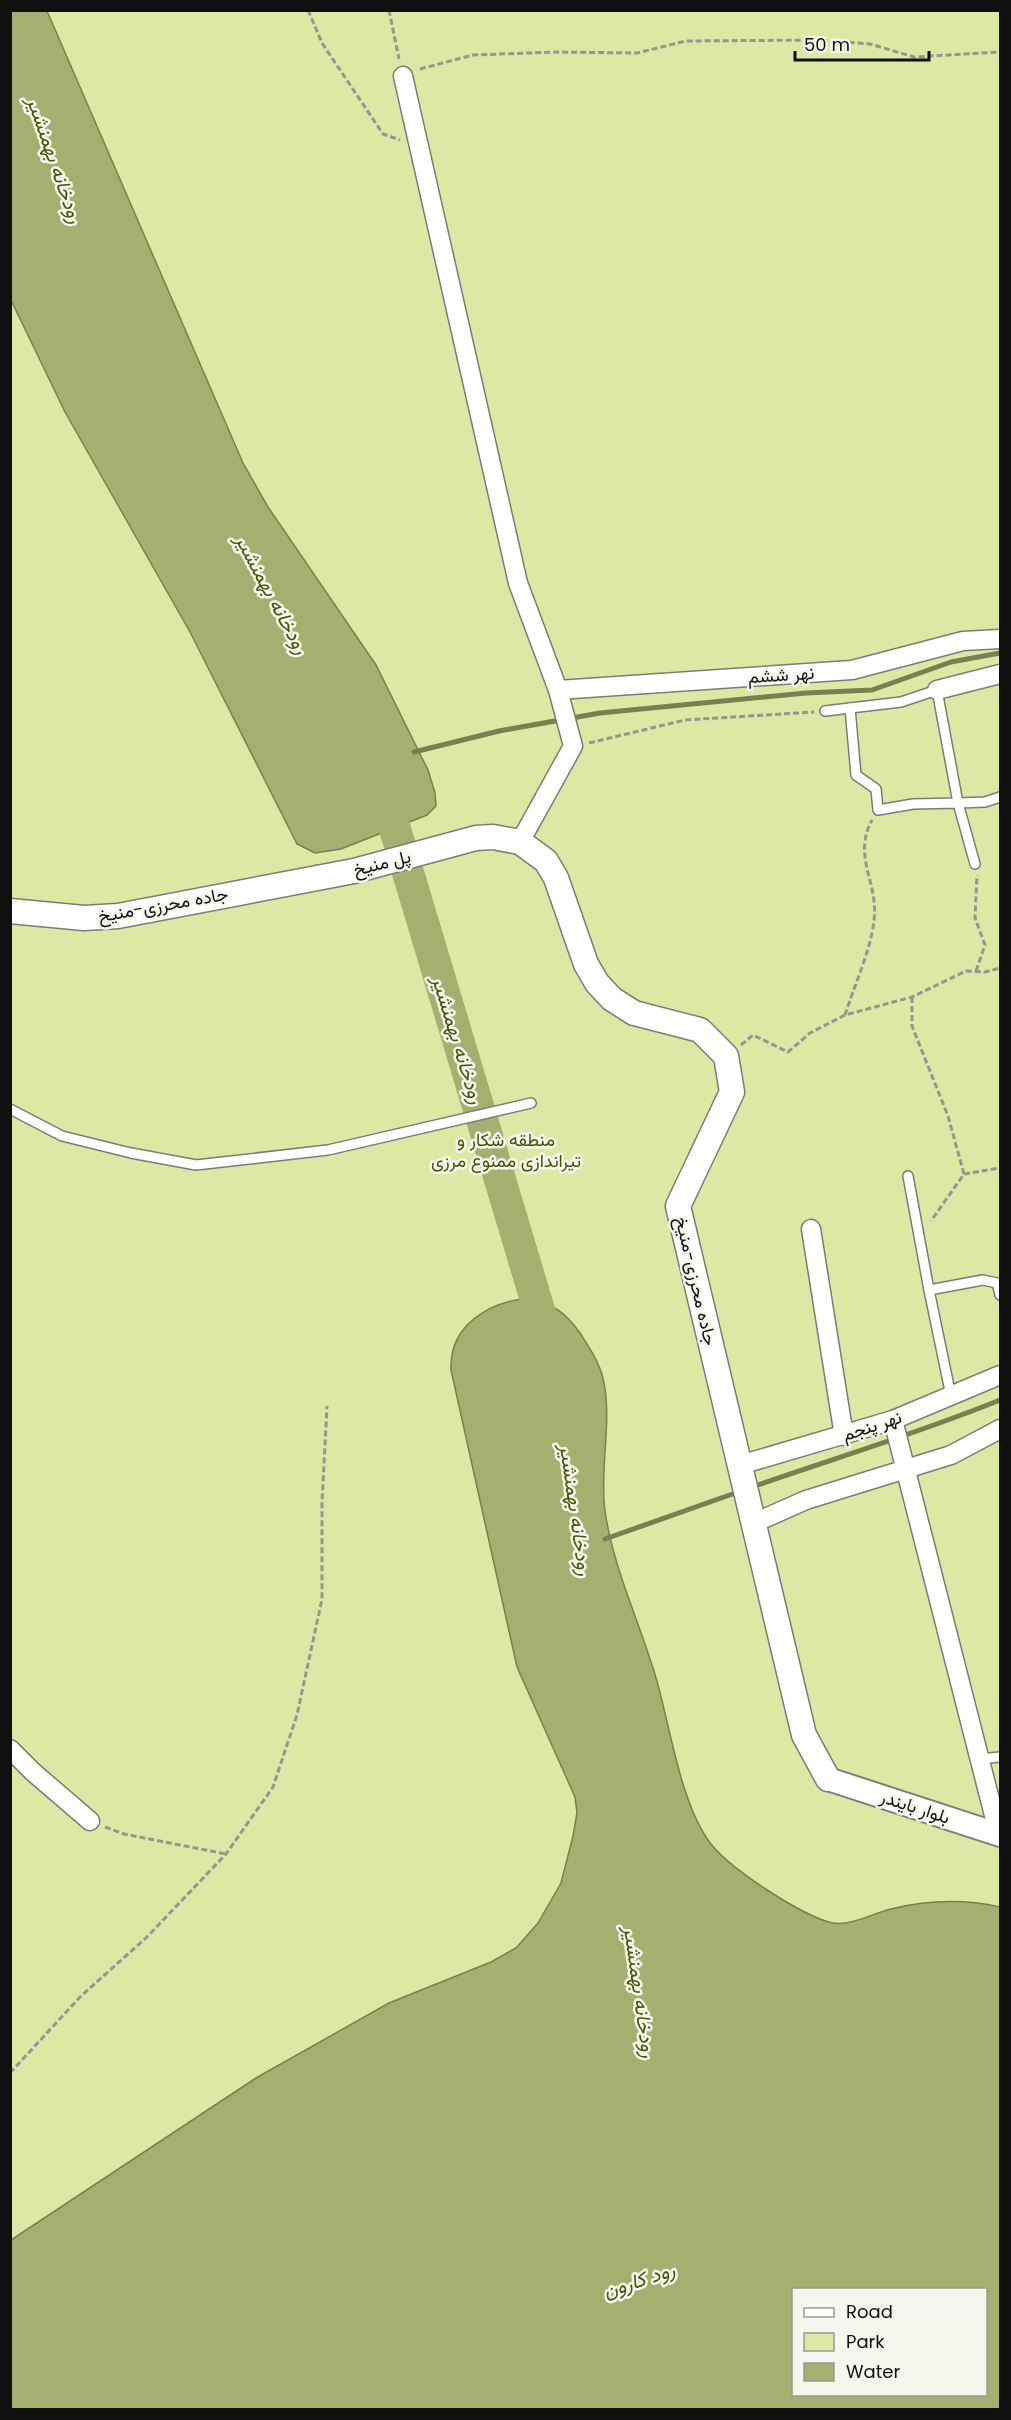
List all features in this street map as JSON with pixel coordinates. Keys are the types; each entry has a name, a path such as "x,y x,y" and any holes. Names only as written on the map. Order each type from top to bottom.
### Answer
{"main road":[{"name":"پل منیخ","path":"243,891 354,871 476,838 494,837 520,842"},
{"path":"520,842 546,861 556,878 586,964 597,983 612,999 634,1013 700,1030 726,1056"},
{"name":"جاده محرزی-منیخ","path":"10,911 101,918 243,891"},
{"name":"جاده محرزی-منیخ","path":"726,1056 732,1092 678,1206 751,1513"},
{"path":"751,1513 804,1735 828,1779"}],"street":[{"path":"403,76 518,583 560,698 571,741 520,842"},
{"name":"نهر ششم","path":"560,698 852,670 963,641 1000,639"},
{"path":"937,690 1000,674"},
{"path":"811,1229 844,1436"},
{"name":"نهر پنجم","path":"741,1470 844,1436 894,1424 1000,1375"},
{"path":"894,1424 1000,1835"},
{"path":"751,1513 806,1500 951,1455 1000,1429"},
{"path":"10,1749 90,1821"},
{"name":"بلوار بایندر","path":"828,1779 1000,1835"}],"lane":[{"path":"825,711 901,702 937,690 958,803 975,864"},
{"path":"850,708 856,775 876,789 878,810 913,804 985,802 1000,797"},
{"path":"10,1109 62,1136 131,1153 196,1165 328,1150 531,1103"},
{"path":"908,1176 951,1396"},
{"path":"929,1290 983,1280 997,1283 1000,1295"},
{"path":"979,1759 1000,1757"}],"path":[{"path":"308,10 322,43 383,134 419,146"},
{"path":"388,10 403,76 473,55 557,52 637,53 686,41 818,40 870,44 914,57 1000,52"},
{"path":"571,741 685,720 825,711"},
{"path":"845,1015 875,920 873,892 863,857 866,831 878,810"},
{"path":"975,864 979,882 975,918 985,945 976,971"},
{"path":"726,1056 753,1035 788,1052 810,1033 845,1015 912,997 966,971 1000,968"},
{"path":"912,997 912,1026 948,1116 964,1174"},
{"path":"920,1237 964,1174 1000,1168"},
{"path":"10,2073 81,1996 147,1937 226,1854 273,1787 297,1716 322,1599 322,1503 327,1406"},
{"path":"90,1821 124,1834 226,1854"}],"green space":[{"name":"منطقه شکار و تیراندازی ممنوع مرزی","path":"11,11 1000,11 1000,2409 11,2410"}],"water":[{"path":"10,11 47,11 243,463 268,507 376,665 428,770 435,793 436,806 427,815 341,849 315,853 297,844 190,632 65,412 11,300"},
{"name":"رود کارون","path":"529,1298 552,1306 564,1314 580,1333 601,1372 607,1411 605,1511 614,1553 650,1657 690,1805 698,1824 717,1851 747,1876 785,1901 833,1923 847,1923 891,1909 932,1902 973,1903 1000,1907 1000,2409 11,2409 11,2240 256,2078 389,2003 491,1962 516,1948 538,1923 561,1883 577,1813 575,1797 517,1667 451,1370 452,1354 464,1328 486,1311"}],"waterway":[{"path":"414,752 499,731 600,713 806,693 872,690 951,662 1000,653"},
{"name":"رودخانه بهمنشیر","path":"376,790 392,819 548,1340"},
{"path":"752,1487 1000,1400"},
{"path":"605,1539 741,1491"}]}
